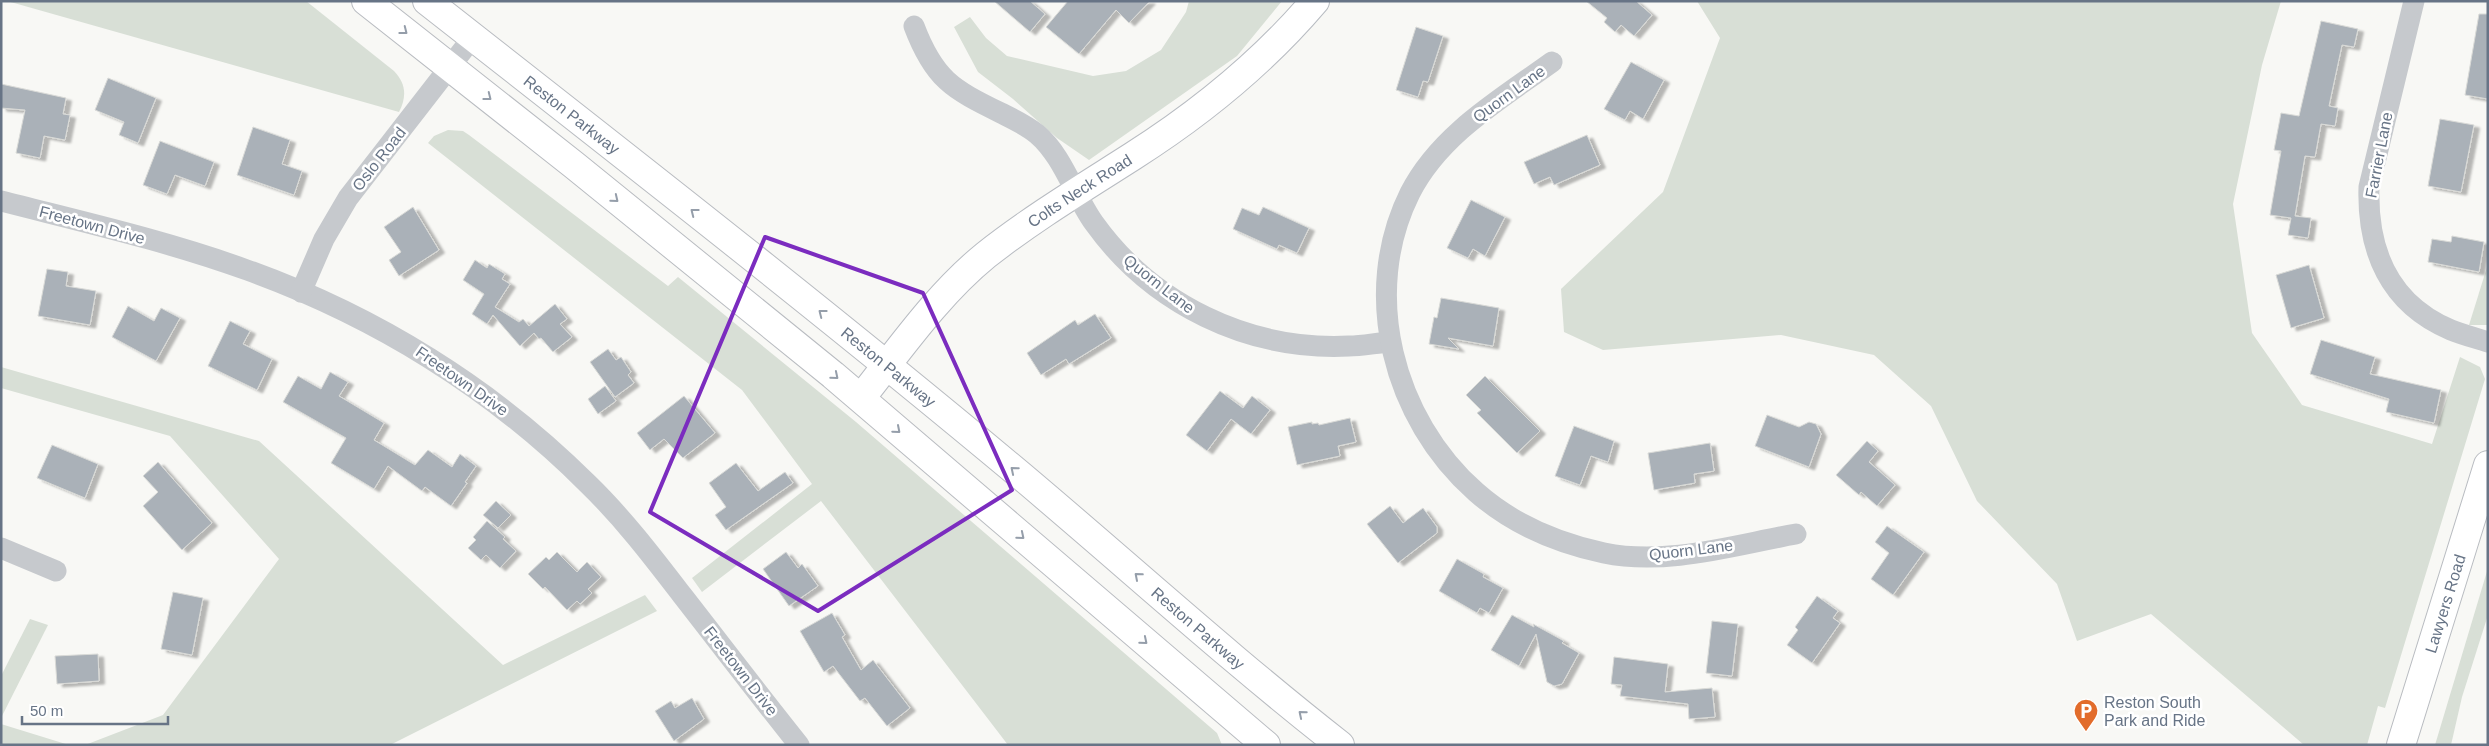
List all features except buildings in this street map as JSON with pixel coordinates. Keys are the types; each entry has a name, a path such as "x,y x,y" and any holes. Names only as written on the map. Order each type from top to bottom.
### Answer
{"main road":[{"path":"366,1 861,398 1266,745"},
{"name":"Reston Parkway","path":"427,1 887,365 1340,745"},
{"name":"Colts Neck Road","path":"861,398 925,318 983,257 1027,223 1134,155 1187,118 1268,50 1315,1"},
{"name":"Lawyers Road","path":"2402,745 2488,465"}],"street":[{"name":"Farrier Lane","path":"2414,1 2369,187 2368,213 2372,240 2382,266 2399,292 2426,316 2450,330 2488,342"},
{"name":"Quorn Lane","path":"914,26 929,61 942,78 959,92 1036,133 1052,148 1074,192 1094,223 1120,254 1140,273 1183,306 1206,319 1236,330 1278,341 1320,346 1349,346 1390,342"},
{"name":"Oslo Road","path":"301,292 324,239 348,198 473,37"},
{"name":"Quorn Lane","path":"1552,62 1473,119 1447,144 1424,171 1411,192 1398,223 1389,256 1386,290 1390,342 1399,375 1415,413 1431,442 1452,468 1483,498 1505,514 1537,531 1569,544 1606,553 1641,557 1678,555 1796,534"},
{"name":"Freetown Drive","path":"1,201 165,244 247,270 354,315 414,348 492,400 546,444 589,484 633,532 789,741"},
{"path":"1,548 56,571"}],"highlighted area":[{"path":"765,237 923,293 1012,490 818,611 650,512"}],"shaded area":[{"path":"7,1 306,1 394,71 403,85 403,101 399,112"},
{"path":"1189,1 1282,1 1237,56 1089,160 1057,138 1013,99 978,72 954,27 970,17 986,38 1007,56 1093,76 1126,71 1161,50 1186,12"},
{"path":"1697,1 2281,1 2262,65 2233,204 2252,333 2302,405 2432,444 2460,357 2480,367 2485,379 2385,708 2378,706 2367,745 2304,745 2151,614 2077,641 2057,584 1977,501 1931,406 1874,355 1781,335 1603,350 1564,332 1561,289 1663,192 1720,38"},
{"path":"448,130 463,131 469,135 668,286 678,277 856,422 1217,733 1222,745 1008,745 821,501 702,592 692,578 812,484 742,390 428,143 434,136"},
{"path":"2488,264 2488,325 2469,325"},
{"path":"1,367 259,441 503,665 645,595 657,611 390,745 85,745 163,715 279,559 170,436 1,388"},
{"path":"2488,568 2488,615 2462,697 2451,745 2435,745"},
{"path":"30,619 48,625 1,718 1,676"},
{"path":"1,724 69,745 1,745"}],"place":[{"name":"Reston South Park and Ride","path":"2086,732"}]}
